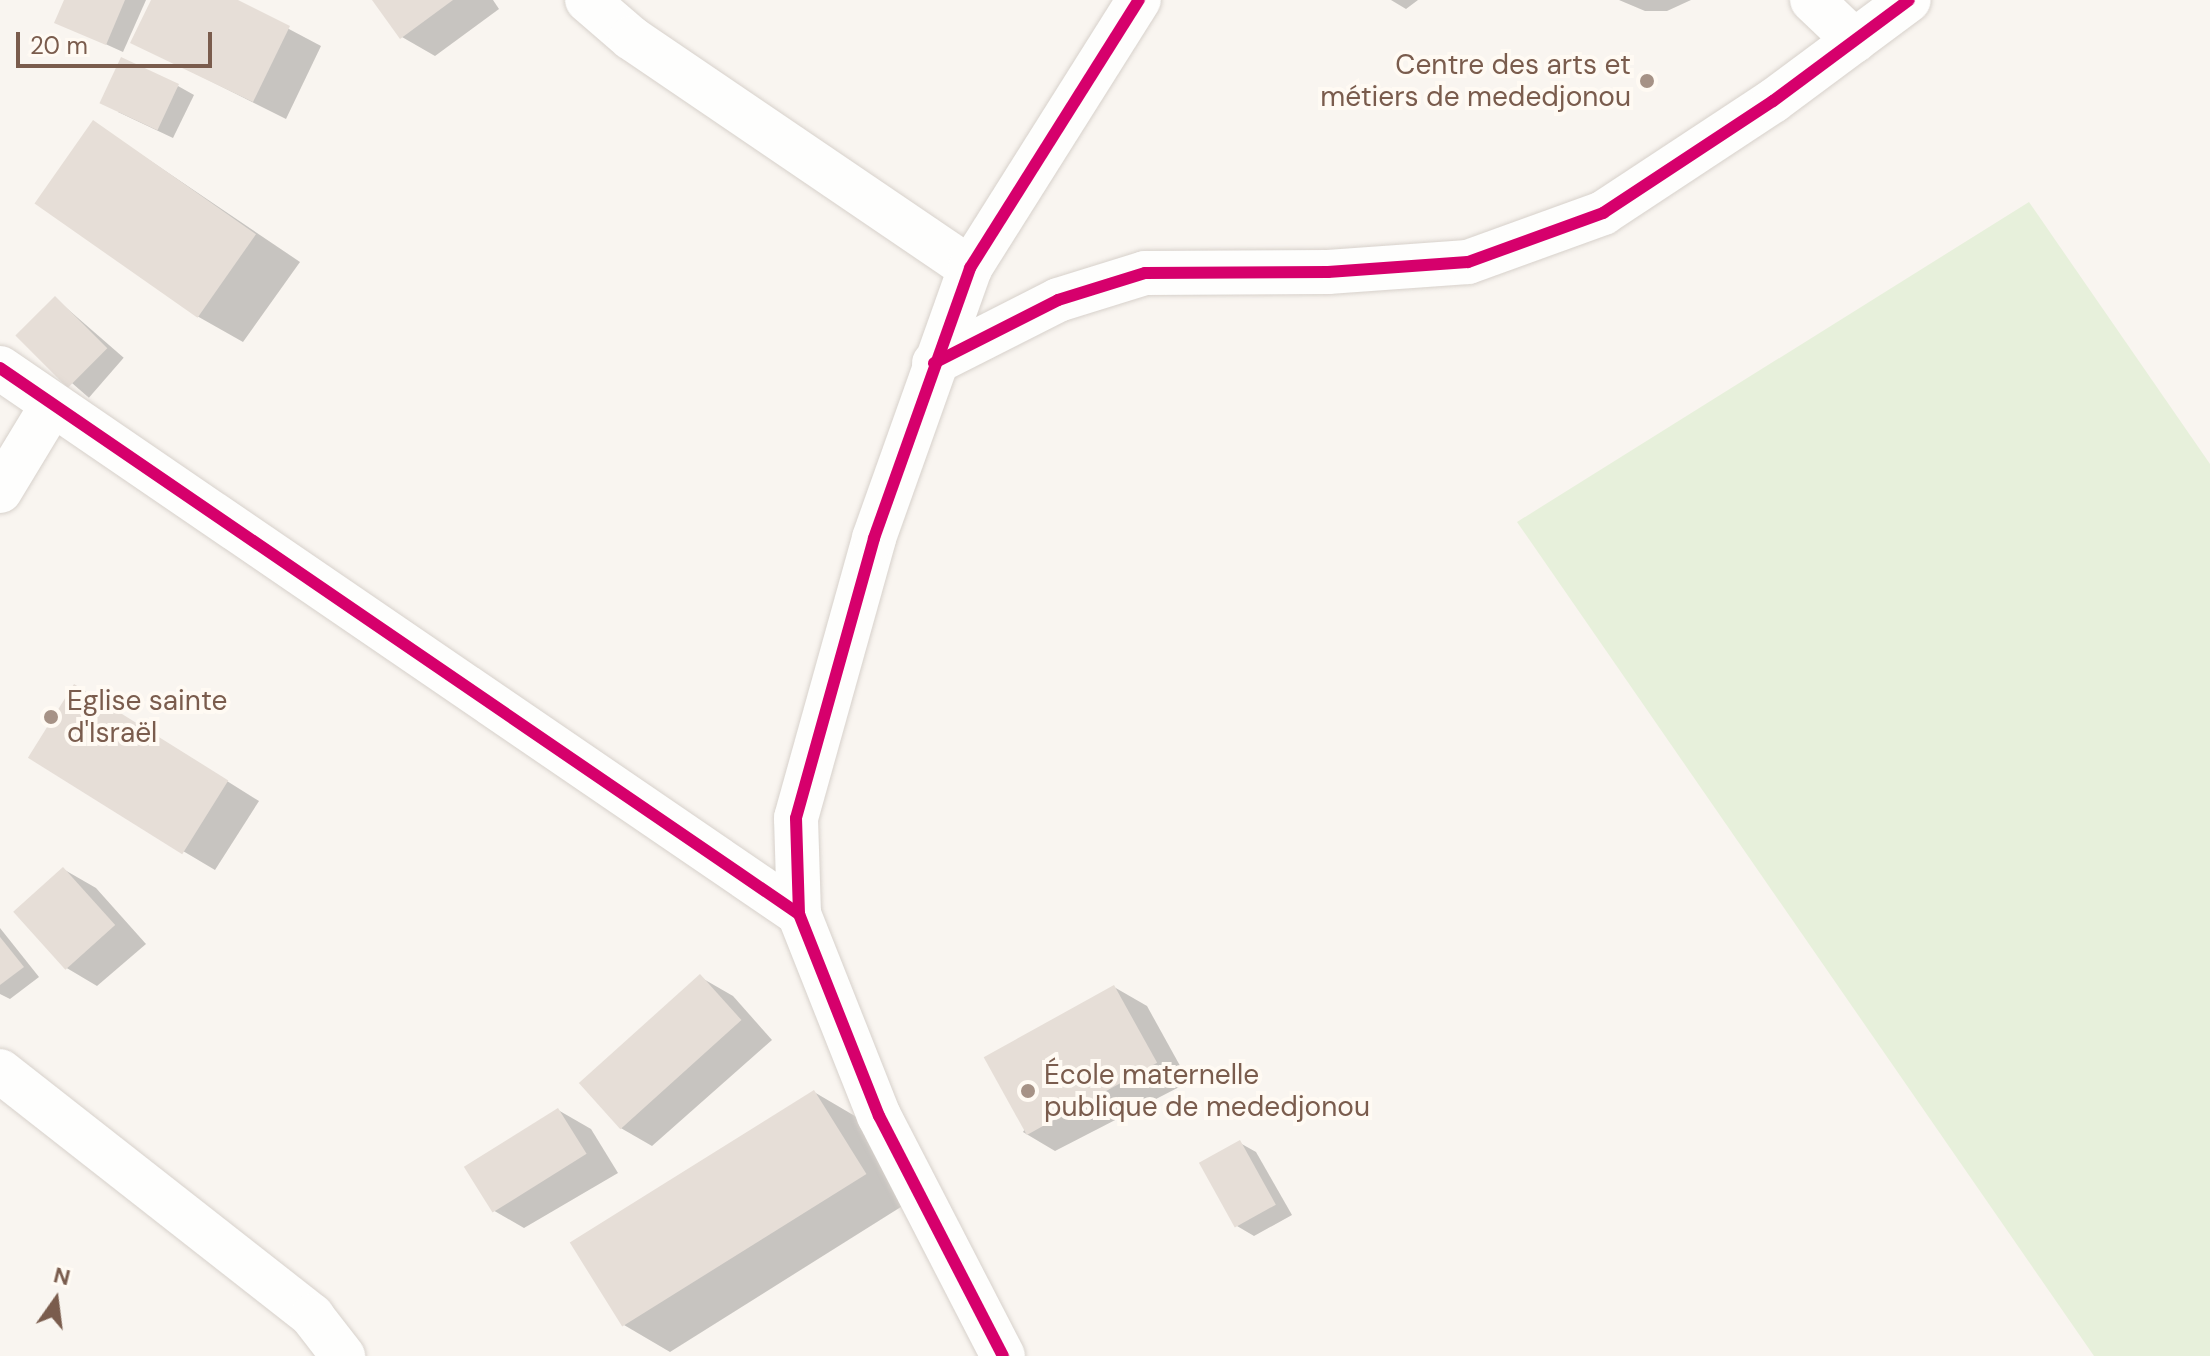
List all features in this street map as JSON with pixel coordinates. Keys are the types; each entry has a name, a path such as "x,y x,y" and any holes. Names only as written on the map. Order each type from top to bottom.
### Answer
{"street":[{"path":"587,0 631,38 970,268"},
{"path":"1003,1356 879,1116 799,914 796,818 874,538 970,268 1139,0"},
{"path":"1812,0 1855,41"},
{"path":"934,363 1058,300 1145,273 1328,272 1468,262 1603,213 1855,41 1909,0"},
{"path":"0,368 799,914"},
{"path":"0,491 52,405"},
{"path":"0,1071 312,1316 343,1356"}],"green space":[{"path":"2029,202 2210,464 2210,1356 2094,1356 1517,522"}],"building":[{"path":"64,0 125,0 106,45 54,23"},
{"path":"151,0 238,0 290,26 253,102 130,43"},
{"path":"372,0 453,0 400,39"},
{"path":"121,57 179,84 157,130 99,103"},
{"path":"93,120 256,234 198,318 34,204"},
{"path":"55,296 107,348 68,388 15,336"},
{"path":"74,684 228,780 182,854 28,758"},
{"path":"63,867 115,925 65,970 13,912"},
{"path":"0,937 24,967 0,985"},
{"path":"700,974 741,1020 620,1129 579,1083"},
{"path":"1114,985 1157,1063 1027,1135 984,1057"},
{"path":"814,1090 866,1174 622,1327 570,1243"},
{"path":"558,1108 587,1154 492,1213 464,1167"},
{"path":"1240,1140 1276,1205 1235,1228 1199,1163"}],"cycle path":[{"path":"1003,1356 879,1116 799,914 796,818 874,538 970,268 1139,0"},
{"path":"934,363 1058,300 1145,273 1328,272 1468,262 1603,213 1773,101 1909,0"},
{"path":"0,368 799,914"}],"place":[{"name":"Centre des arts et métiers de mededjonou","path":"1647,81"},
{"name":"Eglise sainte d'Israël","path":"51,717"},
{"name":"École maternelle publique de mededjonou","path":"1028,1091"}]}
